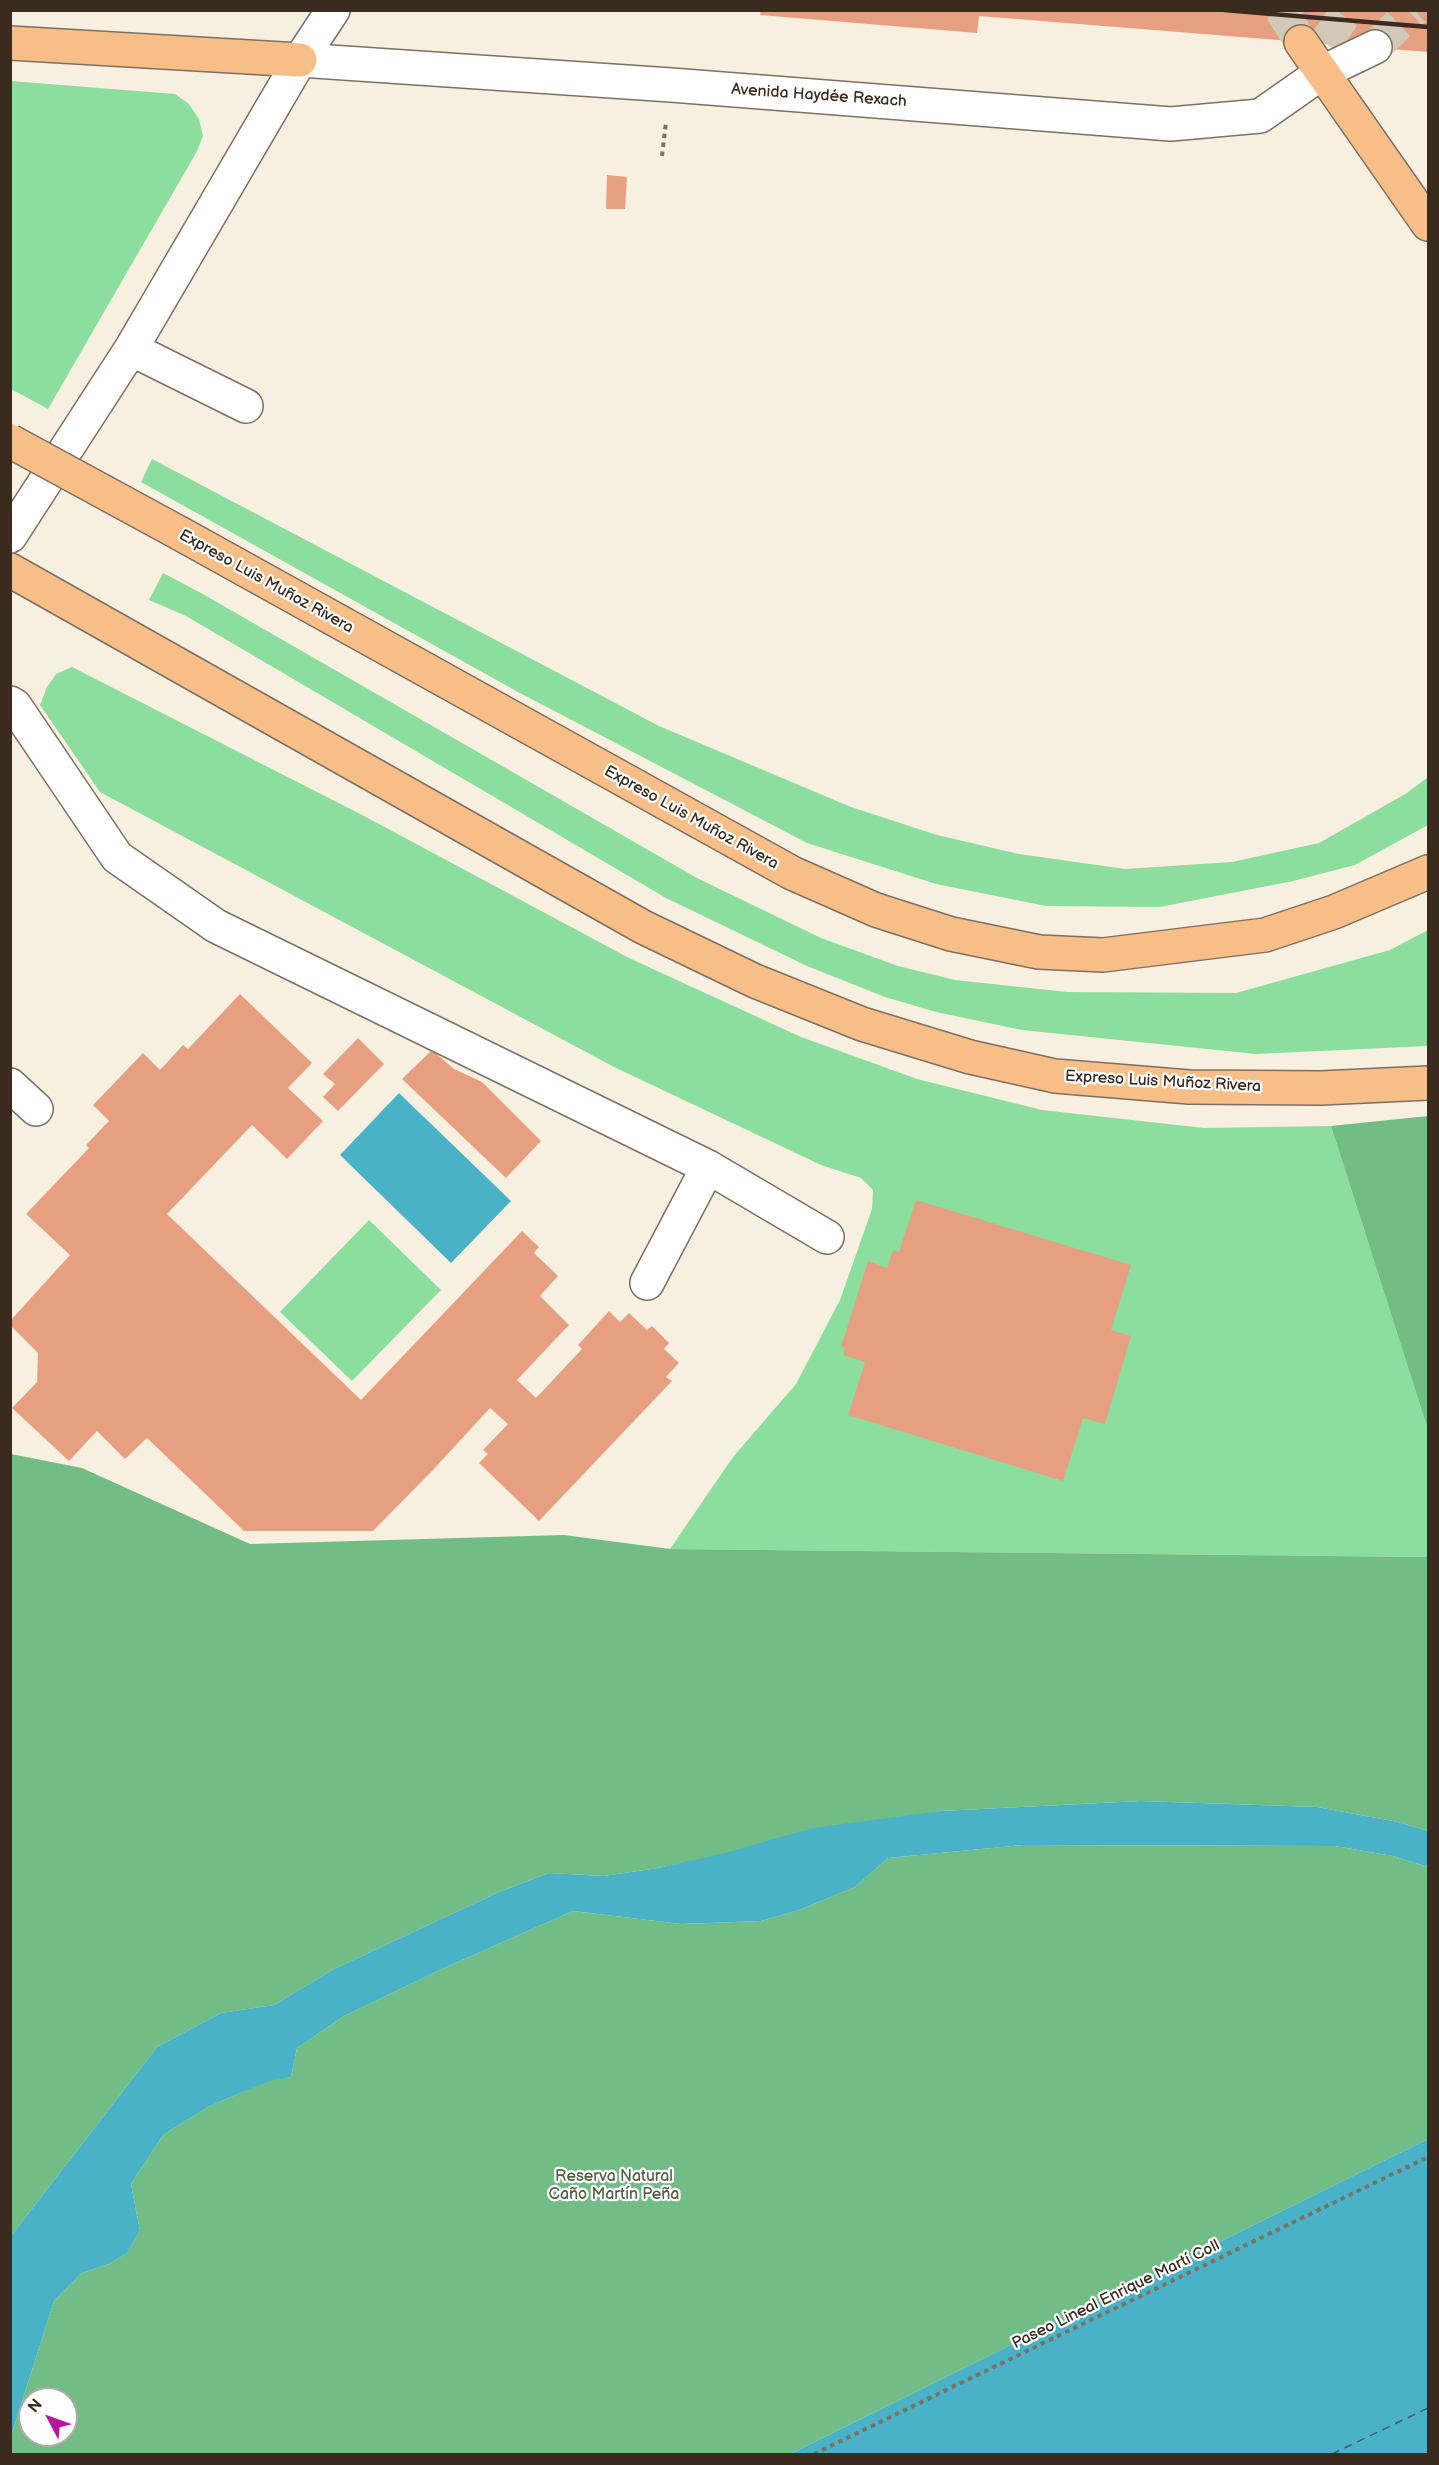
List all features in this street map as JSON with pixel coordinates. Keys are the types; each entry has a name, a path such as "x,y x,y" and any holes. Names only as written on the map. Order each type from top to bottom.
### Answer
{"main road":[{"path":"10,43 300,60"},
{"path":"1317,52 1428,224"},
{"name":"Expreso Luis Muñoz Rivera","path":"10,441 792,873 876,910 951,934 1039,952 1102,955 1241,938 1264,935 1334,912 1428,872"},
{"name":"Expreso Luis Muñoz Rivera","path":"10,570 643,927 755,981 862,1024 970,1057 1055,1076 1189,1087 1321,1088 1428,1083"}],"street":[{"path":"10,536 131,349 300,60 333,10"},
{"name":"Avenida Haydée Rexach","path":"300,60 659,84 1171,124 1260,116 1317,52 1376,47"},
{"path":"131,349 246,406"},
{"path":"10,703 15,706 117,857 216,926 708,1167 827,1238"},
{"path":"10,1085 36,1109"},
{"path":"647,1283 708,1167"}],"path":[{"name":"Paseo Lineal Enrique Martí Coll","path":"814,2454 1428,2157"}],"green space":[{"path":"11,81 175,94 189,104 199,119 203,136 196,153 48,409 11,389"},
{"path":"152,459 659,726 851,807 937,835 1019,854 1125,869 1232,862 1319,843 1407,793 1428,777 1428,825 1355,865 1293,881 1160,907 1046,906 936,884 807,843 518,692 141,482"},
{"path":"163,573 697,878 821,938 898,966 955,980 1067,992 1236,993 1390,950 1428,930 1428,1046 1256,1054 1022,1030 936,1012 885,997 807,966 666,898 186,616 149,600"},
{"path":"72,667 366,817 629,958 801,1037 917,1079 1042,1110 1204,1128 1331,1126 1428,1430 1428,1557 670,1549 733,1457 796,1384 840,1300 872,1209 873,1190 861,1178 821,1165 614,1067 100,792 40,705 47,687 56,674"},
{"path":"1428,1116 1428,1430 1331,1126"},
{"path":"369,1220 441,1290 352,1381 280,1312"},
{"path":"11,1454 82,1468 250,1544 564,1535 670,1549 1428,1557 1428,1831 1398,1822 1317,1807 1141,1801 941,1811 658,1868 604,1876 549,1873 499,1892 334,1969 274,2005 221,2013 157,2047 11,2236"},
{"name":"Reserva Natural Caño Martín Peña","path":"1023,1845 1335,1846 1393,1856 1428,1867 1428,2139 790,2454 11,2454 12,2433 18,2414 18,2447 78,2447 78,2387 27,2387 54,2301 82,2273 109,2264 127,2253 140,2231 131,2184 163,2135 208,2107 269,2080 291,2077 297,2048 344,2016 442,1969 573,1911 681,1924 761,1921 799,1910 855,1887 888,1858"}],"water":[{"path":"399,1093 511,1201 451,1263 340,1155"},
{"path":"1141,1801 1317,1807 1398,1822 1428,1831 1428,1867 1393,1856 1335,1846 1023,1845 888,1858 855,1887 799,1910 761,1921 681,1924 573,1911 442,1969 344,2016 297,2048 291,2077 269,2081 208,2107 163,2135 131,2184 140,2231 127,2253 109,2264 82,2273 54,2301 27,2387 18,2387 18,2414 12,2433 11,2453 11,2236 157,2047 221,2013 274,2005 334,1969 499,1892 549,1873 604,1876 658,1868 725,1853 813,1828 941,1811"},
{"path":"1428,2139 1428,2454 790,2454"}],"building":[{"path":"761,10 1428,10 1428,52 979,16 977,33 760,15"},
{"path":"607,175 627,177 625,209 606,209"},
{"path":"240,994 312,1063 288,1088 323,1121 287,1159 252,1125 167,1214 361,1400 522,1231 539,1247 534,1253 558,1276 540,1296 569,1325 517,1380 536,1398 582,1349 578,1345 609,1311 620,1322 629,1313 647,1330 652,1326 669,1343 664,1349 679,1363 666,1377 672,1381 539,1521 479,1463 488,1454 483,1450 508,1424 490,1408 373,1531 244,1531 147,1438 125,1459 97,1431 69,1461 12,1408 37,1382 38,1353 10,1325 10,1321 70,1255 26,1214 89,1148 86,1145 109,1121 93,1105 143,1053 160,1070 183,1045 188,1049"},
{"path":"358,1038 384,1064 338,1111 323,1097 335,1084 323,1074"},
{"path":"432,1050 454,1069 482,1082 541,1141 506,1178 402,1079"},
{"path":"916,1200 1131,1265 1111,1330 1131,1336 1105,1424 1083,1418 1063,1481 848,1415 865,1362 843,1355 845,1348 841,1347 868,1261 887,1268 893,1250 899,1252"}],"ferry route":[{"path":"1332,2454 1428,2408"}],"tunnel":[{"path":"1281,10 1301,42"},
{"path":"1325,43 1348,10"},
{"path":"1375,47 1414,10"}],"railway":[{"path":"1224,10 1428,27"}]}
